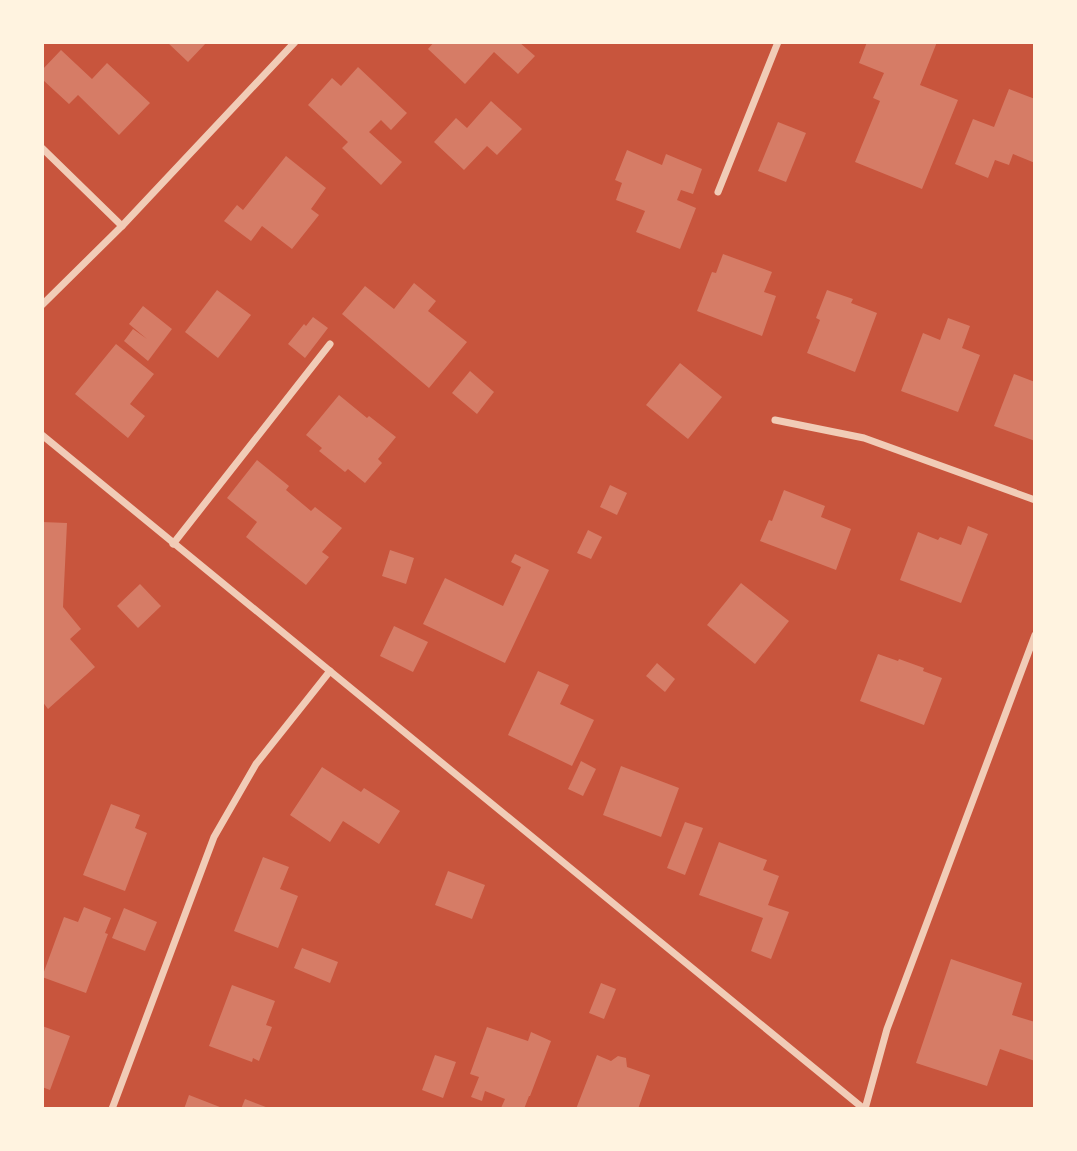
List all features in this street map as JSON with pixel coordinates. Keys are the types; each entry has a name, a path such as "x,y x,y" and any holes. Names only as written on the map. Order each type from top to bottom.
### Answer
{"street":[{"path":"42,305 122,226 295,42"},
{"path":"718,192 778,42"},
{"path":"42,148 122,226"},
{"path":"173,544 330,344"},
{"path":"775,420 864,438 1035,500"},
{"path":"42,435 864,1109 887,1029 1035,635"},
{"path":"112,1109 215,837 256,764 330,671"}],"building":[{"path":"167,42 207,42 188,62"},
{"path":"434,42 519,42 535,56 518,74 494,52 465,84 428,49"},
{"path":"867,42 937,42 920,85 958,100 922,189 855,162 880,101 873,98 884,73 859,63"},
{"path":"61,50 92,79 107,63 150,103 119,135 78,95 69,104 42,81 42,70"},
{"path":"358,67 407,113 391,130 381,120 369,132 402,162 381,185 342,148 348,142 308,105 332,78 341,86"},
{"path":"1009,89 1035,99 1035,163 1013,154 1009,165 995,160 988,178 955,164 973,119 994,127"},
{"path":"491,101 522,129 497,155 487,146 464,170 434,142 456,118 467,128"},
{"path":"778,122 806,133 786,182 758,171"},
{"path":"627,150 662,165 666,154 702,169 693,194 681,190 677,200 696,208 680,249 636,232 645,211 616,200 622,183 615,180"},
{"path":"286,156 326,188 311,209 319,215 292,249 262,226 251,241 224,221 237,205 243,210"},
{"path":"723,254 772,272 764,292 776,296 762,336 697,311 712,272 716,273"},
{"path":"414,283 436,301 428,311 467,342 429,388 342,314 365,286 394,309"},
{"path":"217,290 251,315 218,358 185,332"},
{"path":"827,290 853,299 851,303 877,313 855,372 807,353 820,320 816,318"},
{"path":"143,306 172,329 148,361 124,341 133,329 147,339 129,324"},
{"path":"313,317 328,328 305,358 288,344"},
{"path":"948,318 970,326 962,348 980,355 958,412 901,391 923,333 940,340"},
{"path":"116,344 154,374 130,404 145,416 128,438 75,394"},
{"path":"680,363 722,397 688,439 646,405"},
{"path":"470,371 494,392 477,414 452,393"},
{"path":"1014,374 1035,382 1035,441 994,426"},
{"path":"339,395 396,437 378,459 382,463 365,483 348,469 345,472 319,451 322,448 306,435"},
{"path":"257,460 289,486 286,490 311,511 315,507 342,528 322,552 329,557 306,585 246,537 257,522 227,498"},
{"path":"610,485 627,493 617,515 600,507"},
{"path":"784,490 825,506 821,517 851,529 836,570 760,541 769,520 772,521"},
{"path":"42,522 67,523 63,607 81,629 70,639 95,667 48,709 42,701"},
{"path":"968,526 988,534 961,603 900,580 918,532 961,545"},
{"path":"588,530 602,537 591,559 577,553"},
{"path":"390,550 414,558 406,584 382,576"},
{"path":"515,554 549,570 505,663 423,624 445,578 503,606 521,567 511,562"},
{"path":"741,583 789,621 755,664 707,625"},
{"path":"140,584 161,606 138,628 117,606"},
{"path":"394,626 428,642 413,672 380,656"},
{"path":"878,654 924,668 923,671 942,678 924,725 860,701"},
{"path":"657,663 675,679 665,692 646,676"},
{"path":"538,671 569,685 560,704 594,720 572,766 508,735"},
{"path":"581,761 596,769 583,796 568,789"},
{"path":"621,766 679,788 661,837 603,815"},
{"path":"322,767 361,792 364,788 400,811 379,844 343,821 330,842 290,815"},
{"path":"111,804 140,815 135,828 147,833 125,891 83,875"},
{"path":"685,822 703,828 685,875 667,868"},
{"path":"719,842 767,860 763,870 779,876 768,905 789,912 771,959 751,951 763,918 699,895"},
{"path":"263,857 289,867 280,889 298,896 278,948 234,931"},
{"path":"448,871 485,885 472,919 435,905"},
{"path":"84,907 111,918 105,933 108,934 86,993 42,977 64,917 78,922"},
{"path":"124,908 157,922 145,951 112,938"},
{"path":"302,948 338,962 330,983 294,968"},
{"path":"951,959 1022,983 1012,1015 1035,1022 1035,1061 1000,1049 987,1086 916,1063"},
{"path":"601,983 616,989 604,1019 589,1013"},
{"path":"232,985 275,1001 266,1025 272,1027 259,1061 253,1058 252,1062 209,1046"},
{"path":"42,1026 70,1036 50,1090 42,1087"},
{"path":"487,1027 528,1041 531,1032 551,1041 524,1109 501,1108 505,1099 485,1091 482,1101 471,1097 479,1077 470,1074"},
{"path":"435,1055 456,1062 443,1098 422,1090"},
{"path":"597,1055 611,1061 618,1056 626,1058 627,1067 650,1075 638,1109 576,1109"},
{"path":"189,1095 225,1109 184,1109"},
{"path":"245,1099 271,1109 241,1109"}]}
